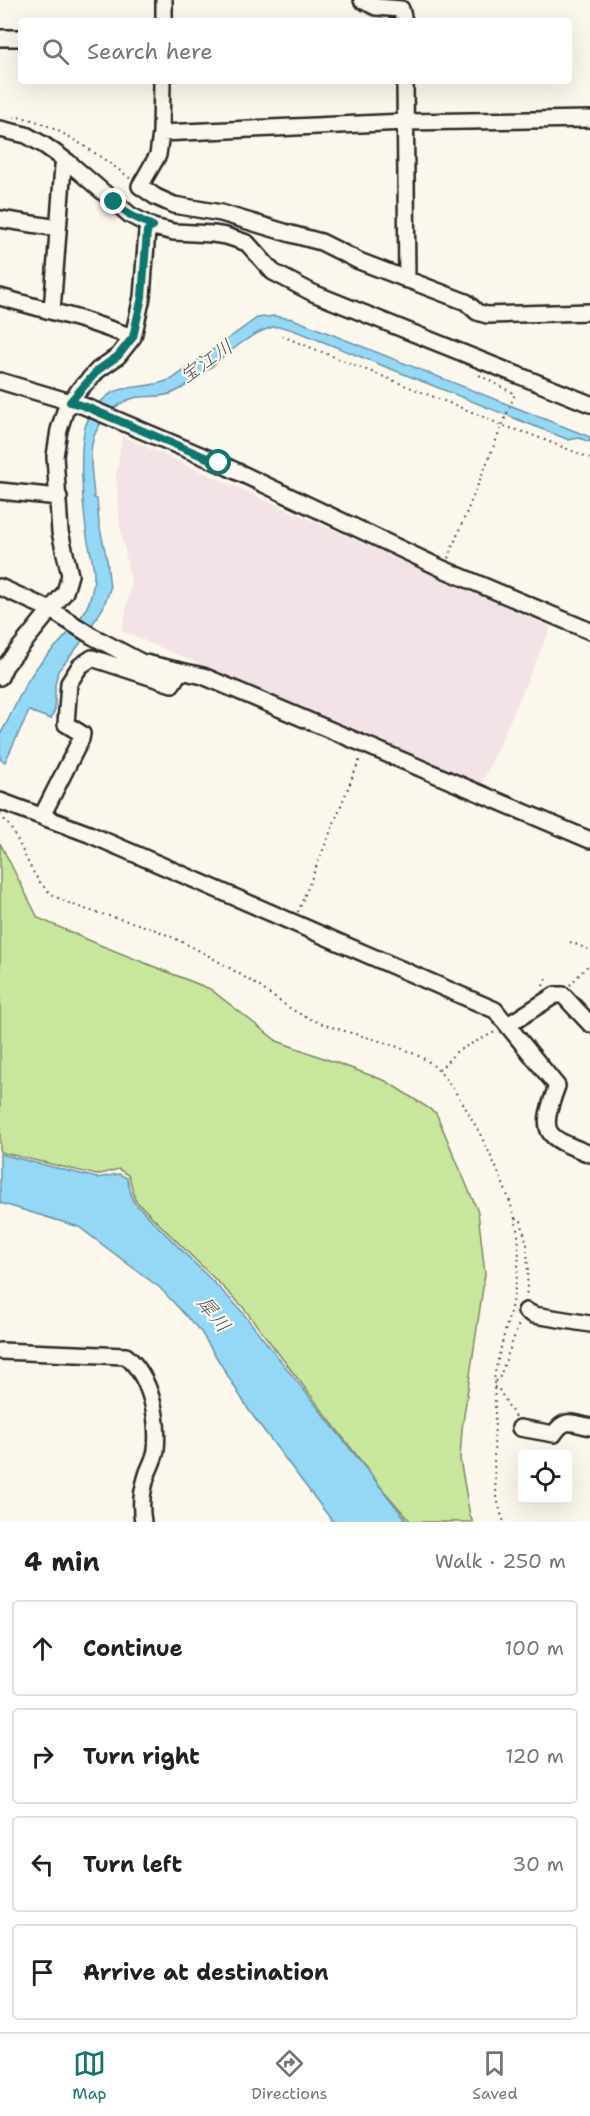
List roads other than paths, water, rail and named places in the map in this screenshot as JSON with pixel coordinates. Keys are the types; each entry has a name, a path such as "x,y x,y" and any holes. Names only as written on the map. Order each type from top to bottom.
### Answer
{"street":[{"path":"164,0 164,18"},
{"path":"362,0 376,7 401,9 403,18"},
{"path":"0,38 18,38"},
{"path":"162,84 162,133 158,155 140,186 156,197 174,205 221,213 321,242 359,261 466,302 477,312 487,315 590,312"},
{"path":"405,84 407,280"},
{"path":"162,133 405,122 590,119"},
{"path":"3,123 68,162 130,215 153,226 174,232 226,236 247,243 273,272 313,293 590,404"},
{"path":"52,311 63,166 68,162"},
{"path":"0,219 57,228"},
{"path":"0,677 5,666 55,612 65,592 70,575 60,532 55,456 59,430 65,411 77,404 98,370 118,356 133,337 142,297 147,231 153,226"},
{"path":"0,297 133,337"},
{"path":"0,381 77,404 219,463 443,569 590,631"},
{"path":"0,491 59,497"},
{"path":"0,587 55,612 92,636 141,662 203,676 589,838"},
{"path":"42,816 81,739 82,734 66,724 65,718 69,705 69,683 80,666 92,658 172,684 180,671"},
{"path":"0,801 89,834 495,1010 557,1086 546,1116 550,1133 560,1142 590,1154"},
{"path":"508,1024 555,995 563,995 590,1024"},
{"path":"526,1307 534,1315 590,1324"},
{"path":"0,1351 126,1356 138,1366 149,1392 155,1421 156,1452 142,1492 143,1522"},
{"path":"0,1358 27,1357 43,1352"},
{"path":"520,1428 554,1434 565,1422 590,1427"}],"water":[{"name":"宝江川","path":"274,316 293,319 590,437 590,442 579,438 569,440 301,333 278,327 257,333 245,340 199,377 175,392 134,398 124,402 102,421 95,434 91,452 94,498 97,499 110,589 103,608 79,645 58,671 55,685 55,709 51,719 29,711 5,762 0,759 0,736 27,682 42,661 77,623 91,596 94,569 86,529 82,473 83,442 88,420 106,396 126,388 147,386 172,379 257,318"},
{"name":"犀川","path":"0,1154 97,1178 119,1174 127,1178 133,1201 239,1308 408,1522 333,1522 250,1412 201,1332 160,1288 79,1227 0,1203"}]}
